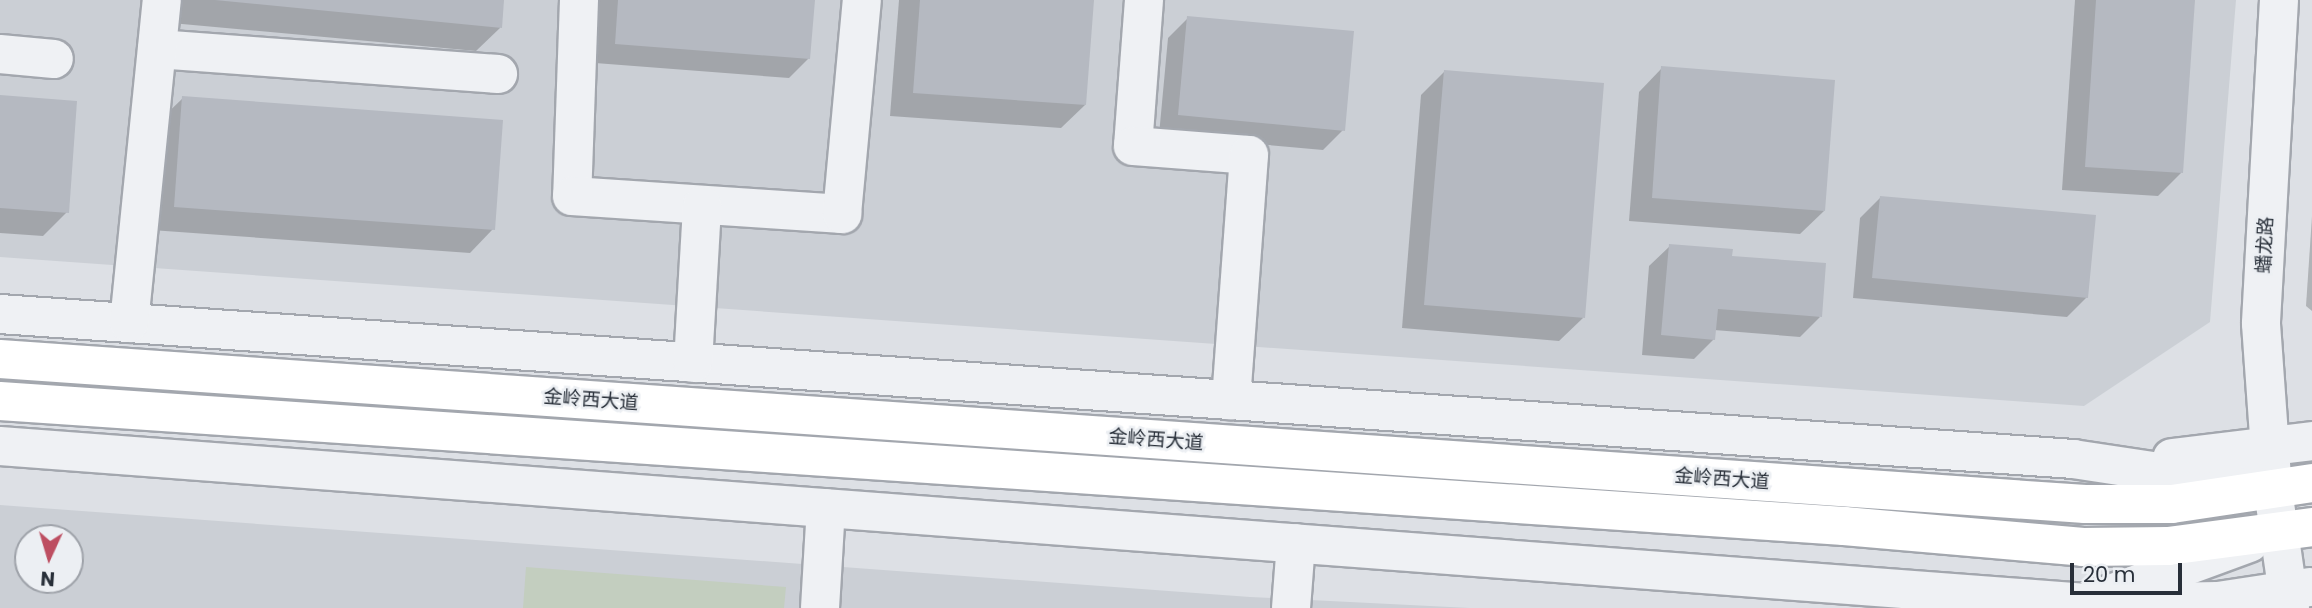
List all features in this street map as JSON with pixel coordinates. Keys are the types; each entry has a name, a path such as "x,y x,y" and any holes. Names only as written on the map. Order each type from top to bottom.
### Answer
{"main road":[{"name":"金岭西大道","path":"0,359 2085,504 2172,504 2312,483"},
{"name":"金岭西大道","path":"0,401 1844,526 2083,547 2168,547 2301,531"}],"street":[{"path":"129,323 162,0"},
{"path":"579,0 572,196 842,214 862,0"},
{"path":"1144,0 1133,146 1249,155 1231,400"},
{"name":"蟠龙路","path":"2279,0 2261,324 2273,489 2301,531 2296,595"},
{"path":"157,49 498,74"},
{"path":"0,54 54,59"},
{"path":"694,363 702,205"},
{"path":"0,314 2073,459 2273,489 2312,469"},
{"path":"2073,459 2197,457 2270,449 2312,441"},
{"path":"0,446 2086,603 2218,601 2296,595"},
{"path":"820,608 826,508"},
{"path":"2086,603 2301,531"},
{"path":"1291,608 1296,543"}],"shaded area":[{"path":"0,0 2236,0 2210,322 2084,406 0,257"},
{"path":"0,505 1250,597 1470,608 0,608"}],"green space":[{"path":"526,567 786,587 784,608 523,608"}],"building":[{"path":"215,0 504,0 502,28"},
{"path":"618,0 815,0 810,59 615,44"},
{"path":"920,0 1094,0 1086,105 913,93"},
{"path":"2096,0 2195,0 2183,173 2085,167"},
{"path":"1187,16 1354,31 1345,131 1178,115"},
{"path":"1661,66 1835,80 1825,211 1652,198"},
{"path":"1444,70 1604,83 1585,318 1424,305"},
{"path":"0,95 77,101 69,213 0,208"},
{"path":"182,96 503,120 495,230 174,207"},
{"path":"1880,196 2096,215 2088,298 1872,278"},
{"path":"1669,244 1733,249 1732,256 1826,263 1822,317 1718,309 1715,340 1661,335"}]}
